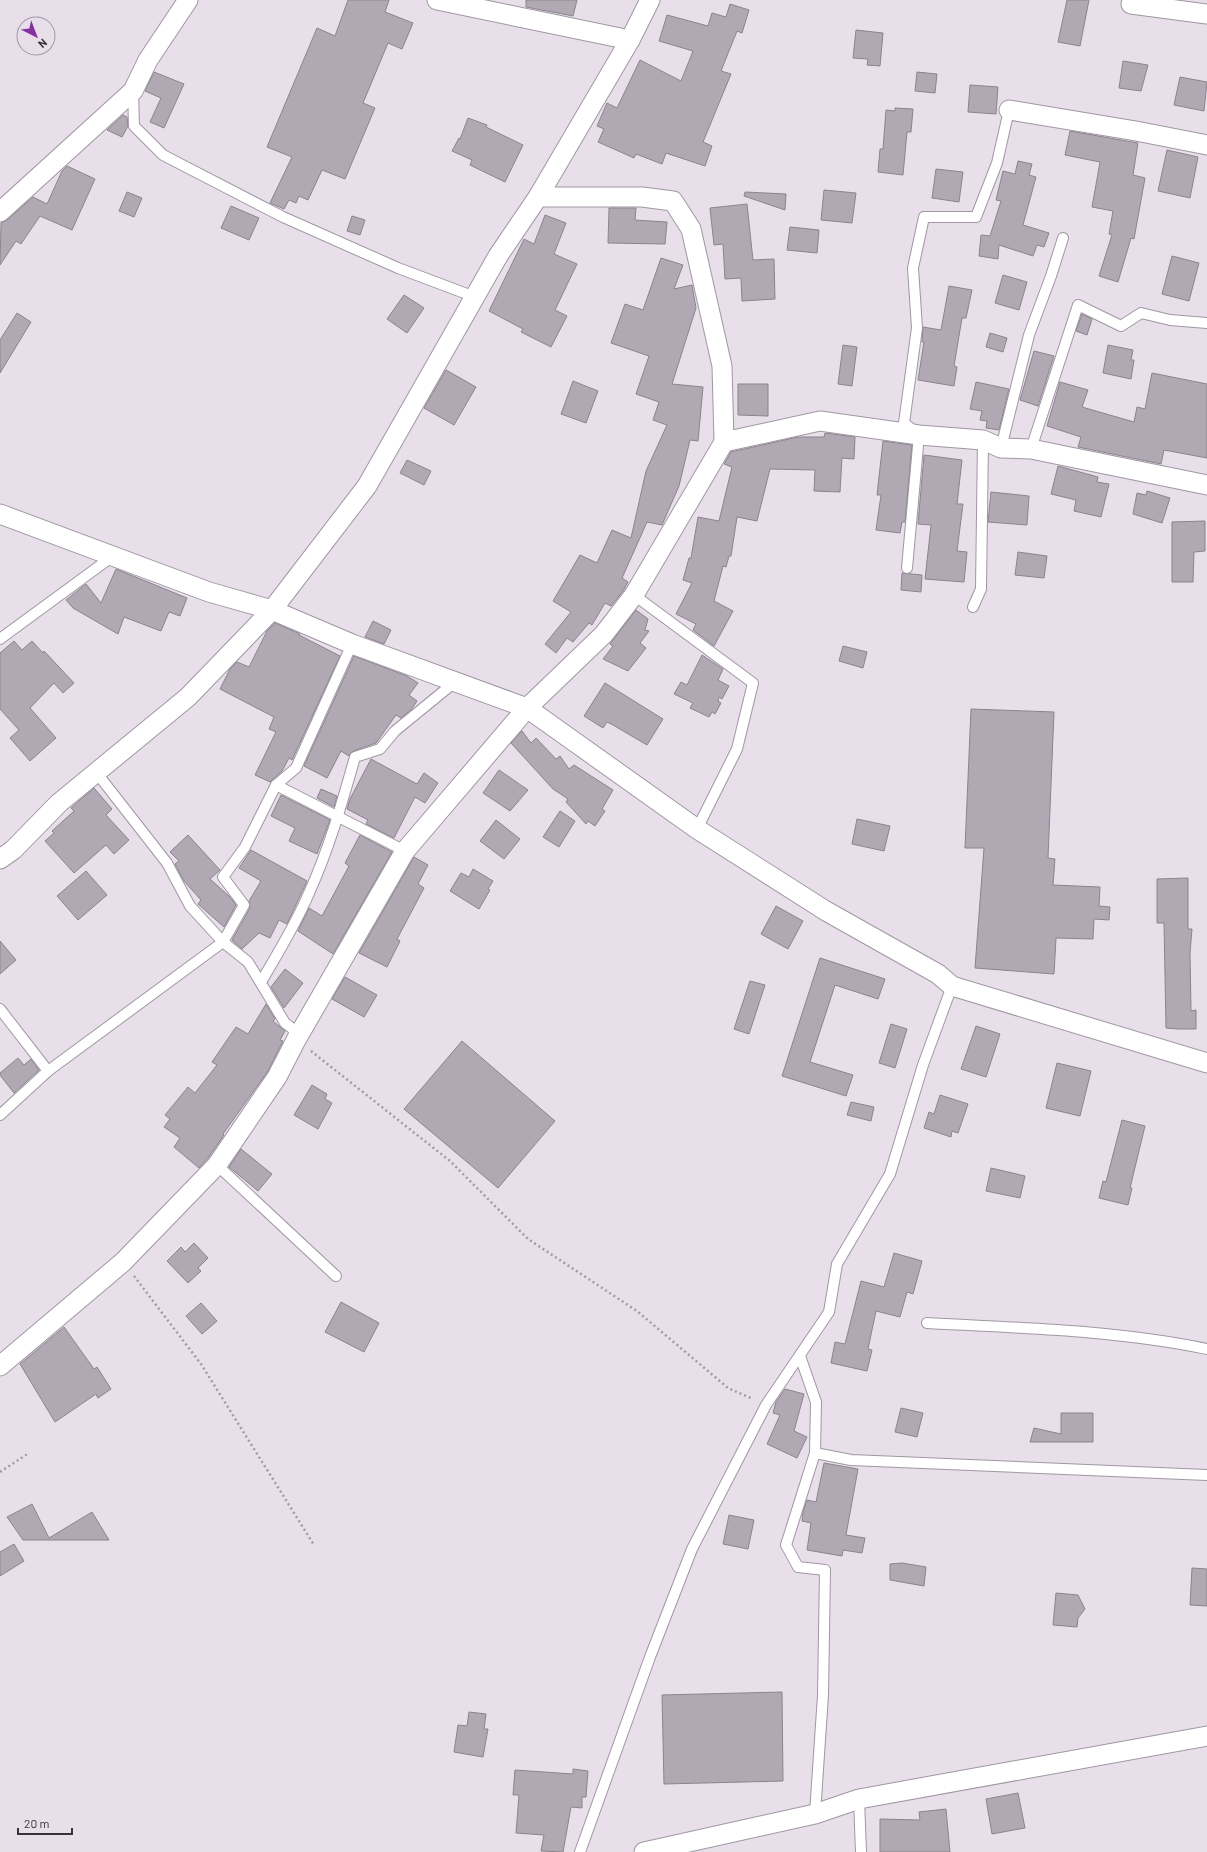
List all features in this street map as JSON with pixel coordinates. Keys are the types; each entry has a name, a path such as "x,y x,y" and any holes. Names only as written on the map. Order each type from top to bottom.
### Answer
{"street":[{"path":"0,212 132,91 148,60 188,0"},
{"path":"437,0 630,40"},
{"path":"0,858 13,850 59,803 188,697 272,610 367,486 498,256 538,198 630,40 650,0"},
{"path":"1131,4 1207,14"},
{"path":"1009,110 1136,131 1207,145"},
{"path":"0,1366 123,1262 217,1165 277,1077 296,1040 405,851 527,708 604,634 634,595 724,442 722,366 691,229 673,201 642,197 538,198"},
{"path":"724,442 820,421 919,435 983,440 1001,448 1031,449 1207,486"},
{"path":"0,514 209,592 272,610 352,644 527,708 697,829 826,911 938,974 952,986 1207,1063"},
{"path":"644,1852 815,1814 859,1799 1207,1736"}],"lane":[{"path":"132,91 134,126 164,155 283,217 398,268 475,297"},
{"path":"907,568 919,435 904,423 918,328 913,268 924,217 976,217 997,163 1009,110"},
{"path":"1001,448 1029,334 1052,276 1062,238"},
{"path":"1031,449 1078,305 1121,326 1141,313 1170,320 1207,323"},
{"path":"973,608 981,589 983,440"},
{"path":"0,639 112,556"},
{"path":"634,595 754,683 737,748 697,829"},
{"path":"0,1115 48,1071 223,942 244,905 222,877 245,847 276,785 296,768 352,644"},
{"path":"261,982 287,937 309,893 338,816 355,757 380,749 395,731 455,682"},
{"path":"96,772 167,863 190,906 223,942 248,962 285,1022 293,1029 296,1040"},
{"path":"276,785 405,851"},
{"path":"580,1852 650,1657 692,1549 766,1404 829,1312 837,1264 890,1174 923,1065 952,986"},
{"path":"0,1009 48,1071"},
{"path":"217,1165 336,1276"},
{"path":"927,1323 1068,1331 1167,1341 1207,1350"},
{"path":"800,1356 816,1402 815,1453 786,1545 798,1566 825,1570 823,1695 815,1814"},
{"path":"815,1453 851,1460 1207,1475"},
{"path":"859,1799 860,1852"}],"path":[{"path":"296,1040 450,1161 528,1239 637,1311 728,1388 766,1404"},
{"path":"123,1262 200,1364 314,1545"},
{"path":"0,1472 29,1453"}],"building":[{"path":"348,0 389,0 385,12 413,23 402,49 388,43 363,103 375,108 345,179 322,170 308,200 299,196 296,203 289,200 284,209 270,203 292,157 267,147 317,28 335,36"},
{"path":"526,0 577,0 573,16 526,7"},
{"path":"1067,0 1089,0 1080,46 1058,42"},
{"path":"730,4 749,10 742,33 737,31 721,71 731,74 703,142 712,146 705,166 666,153 662,164 636,154 634,158 598,142 604,129 597,126 607,103 617,108 640,60 681,81 693,51 659,41 667,15 708,26 712,13 726,17"},
{"path":"856,30 883,33 880,66 867,65 868,59 853,58"},
{"path":"1123,61 1148,65 1141,91 1119,88"},
{"path":"154,72 184,84 164,128 150,122 161,98 145,91"},
{"path":"917,72 937,74 935,93 915,91"},
{"path":"1180,77 1207,82 1204,111 1174,105"},
{"path":"970,85 998,87 996,114 968,112"},
{"path":"895,108 913,109 911,132 907,132 903,175 878,172 880,149 883,149 886,110 895,111"},
{"path":"123,115 127,117 128,126 122,137 107,130"},
{"path":"468,118 487,125 486,127 523,145 505,182 470,165 472,160 452,151 459,138 460,139"},
{"path":"1070,131 1138,143 1133,175 1145,178 1134,239 1131,238 1118,282 1099,276 1112,235 1109,234 1113,211 1092,207 1100,162 1065,155"},
{"path":"1167,150 1198,157 1190,198 1158,191"},
{"path":"1018,161 1032,164 1029,175 1036,177 1023,225 1049,233 1044,247 1037,245 1033,256 999,245 998,259 979,256 981,235 990,236 1001,201 996,200 1003,171 1015,174"},
{"path":"67,166 95,179 72,230 40,216 21,244 16,241 0,265 1,223 7,220 33,197 47,204 62,171"},
{"path":"936,169 963,172 959,202 932,198"},
{"path":"824,190 856,193 852,223 821,220"},
{"path":"127,192 142,198 134,217 119,211"},
{"path":"745,192 786,194 785,210 744,196"},
{"path":"747,204 753,260 774,259 775,299 742,301 741,278 725,279 723,244 714,245 710,208"},
{"path":"231,206 259,218 249,240 221,228"},
{"path":"609,208 636,208 635,220 667,222 665,244 608,243"},
{"path":"545,215 566,223 554,254 577,264 555,310 567,316 551,347 521,332 523,329 489,311 524,239 534,244"},
{"path":"352,216 365,220 360,235 347,231"},
{"path":"790,227 819,230 817,253 787,250"},
{"path":"1172,256 1199,263 1189,301 1162,294"},
{"path":"661,258 683,265 674,289 692,285 696,308 672,384 703,387 698,441 690,440 679,486 662,525 647,522 622,578 628,582 623,591 611,606 605,603 592,625 589,623 573,642 567,638 556,653 545,644 571,612 553,601 580,555 597,563 612,530 631,538 646,471 667,425 653,420 659,402 636,394 649,356 611,343 625,304 643,310"},
{"path":"1003,275 1027,282 1019,310 995,303"},
{"path":"949,286 972,290 966,318 962,318 954,366 957,367 954,386 918,380 924,342 922,342 923,327 941,330"},
{"path":"404,295 424,308 407,333 387,319"},
{"path":"17,313 31,322 0,373 0,340"},
{"path":"1082,314 1092,319 1087,335 1076,331"},
{"path":"990,333 1007,338 1003,352 986,347"},
{"path":"843,345 857,347 852,386 838,384"},
{"path":"1108,345 1133,350 1131,360 1134,360 1131,379 1103,373"},
{"path":"1034,351 1054,356 1038,406 1020,400"},
{"path":"446,370 476,387 454,425 424,408"},
{"path":"1152,373 1207,384 1207,458 1164,450 1161,464 1078,447 1081,437 1047,426 1060,382 1088,390 1082,407 1134,422 1137,407 1145,409"},
{"path":"573,381 598,391 586,423 561,414"},
{"path":"976,382 1009,389 999,430 986,428 987,421 980,420 982,411 970,409"},
{"path":"738,384 768,384 768,416 738,415"},
{"path":"825,433 855,437 854,459 842,458 840,492 814,491 815,470 770,469 757,521 737,517 731,556 729,556 726,567 723,566 714,601 733,611 714,646 693,630 696,624 676,614 692,583 683,580 689,558 691,558 698,517 719,521 732,467 724,464 731,452 798,437 824,437"},
{"path":"883,441 912,445 905,522 902,522 900,533 876,530 881,495 877,495"},
{"path":"924,455 962,460 957,504 963,504 957,551 967,552 964,582 925,579 931,525 918,524"},
{"path":"407,460 431,471 424,485 400,473"},
{"path":"1058,466 1098,477 1097,482 1109,484 1101,517 1074,511 1076,500 1051,494"},
{"path":"1147,491 1170,498 1162,523 1133,514 1137,493 1146,495"},
{"path":"991,492 1029,496 1027,525 988,522"},
{"path":"1205,521 1205,551 1194,552 1193,582 1172,582 1172,522"},
{"path":"1018,552 1047,556 1044,578 1015,575"},
{"path":"116,569 187,598 180,616 169,612 161,631 124,617 118,634 73,608 66,600 86,584 101,603"},
{"path":"902,573 922,575 921,592 901,590"},
{"path":"636,610 648,619 645,630 649,631 640,643 646,648 628,671 603,659 613,646 610,644"},
{"path":"373,621 391,630 384,644 365,637"},
{"path":"275,623 300,634 299,635 340,656 292,760 289,758 282,771 270,782 255,775 276,732 269,729 274,717 220,689 230,669 237,662 249,667 267,631"},
{"path":"14,641 22,650 32,641 43,653 44,651 74,683 63,693 54,683 30,708 56,738 30,761 10,738 19,730 0,709 0,653"},
{"path":"843,646 867,652 863,668 839,661"},
{"path":"702,655 723,669 718,680 729,686 722,699 719,697 718,701 721,703 715,714 712,712 709,717 690,708 693,703 674,694 681,682 687,685"},
{"path":"354,656 407,676 418,683 409,695 417,701 411,710 401,718 396,715 376,743 353,751 349,756 341,751 327,778 304,766"},
{"path":"605,683 663,719 647,745 607,722 603,728 584,716"},
{"path":"971,709 1054,712 1048,858 1055,859 1053,885 1100,887 1099,906 1110,907 1109,920 1094,919 1093,939 1056,938 1054,974 975,968 984,848 965,848"},
{"path":"522,731 531,743 536,738 556,759 560,756 569,769 574,765 613,790 602,809 605,811 595,826 588,821 586,824 566,802 568,799 553,789 511,743"},
{"path":"371,759 417,784 424,773 438,783 425,803 415,797 394,838 366,824 368,820 347,809 350,799"},
{"path":"499,770 528,790 510,811 483,793"},
{"path":"94,788 112,809 106,815 129,840 114,854 106,845 74,873 45,841 54,833 52,831 74,811 71,808"},
{"path":"321,789 337,796 334,807 317,798"},
{"path":"281,795 330,820 317,854 289,841 295,828 271,816"},
{"path":"560,811 575,821 559,847 543,837"},
{"path":"857,819 890,826 884,851 852,844"},
{"path":"496,820 520,839 504,859 480,841"},
{"path":"188,835 220,870 210,879 229,896 236,905 224,927 198,904 201,900 184,881 175,864 179,861 170,852"},
{"path":"360,835 392,852 333,954 298,931 309,908 322,916 349,866 345,863"},
{"path":"251,850 307,881 287,924 279,920 270,938 259,933 242,949 232,940 250,908 249,901 261,881 239,868"},
{"path":"414,857 428,865 418,884 424,888 397,939 400,941 387,967 359,953"},
{"path":"473,869 493,881 488,889 490,890 479,909 450,891 461,873 469,877"},
{"path":"86,871 107,895 78,920 57,896"},
{"path":"1188,878 1188,929 1192,929 1190,953 1191,1011 1196,1010 1196,1029 1166,1028 1164,923 1157,923 1157,879"},
{"path":"776,906 803,921 788,949 761,934"},
{"path":"0,941 16,960 0,974"},
{"path":"820,958 885,979 878,999 835,985 810,1062 853,1075 846,1096 782,1076"},
{"path":"285,969 303,983 284,1008 271,987"},
{"path":"345,977 377,995 364,1017 332,999"},
{"path":"750,981 765,985 749,1034 734,1029"},
{"path":"266,1004 275,1019 273,1021 285,1031 280,1040 283,1041 268,1071 223,1134 224,1135 208,1158 199,1168 174,1147 180,1138 164,1127 170,1119 165,1115 188,1087 195,1093 217,1065 212,1062 236,1027 248,1034"},
{"path":"891,1024 907,1029 895,1068 879,1063"},
{"path":"976,1026 1000,1034 986,1077 961,1069"},
{"path":"462,1041 555,1121 498,1188 404,1109"},
{"path":"18,1058 24,1065 31,1059 39,1070 14,1093 0,1073"},
{"path":"1057,1063 1091,1071 1080,1116 1046,1108"},
{"path":"312,1085 327,1094 325,1099 332,1103 318,1129 294,1115"},
{"path":"940,1095 968,1104 958,1133 952,1131 951,1137 924,1128 929,1112 934,1114"},
{"path":"851,1102 874,1107 871,1121 847,1115"},
{"path":"1122,1120 1145,1126 1130,1188 1132,1188 1128,1205 1099,1198 1103,1181 1106,1182"},
{"path":"241,1149 272,1174 258,1191 229,1167"},
{"path":"991,1168 1025,1176 1020,1198 986,1191"},
{"path":"194,1243 208,1258 198,1268 201,1271 188,1283 167,1261 181,1247 185,1252"},
{"path":"894,1253 922,1261 913,1294 907,1292 900,1317 876,1311 868,1349 872,1350 867,1371 831,1363 835,1342 845,1344 861,1281 884,1287"},
{"path":"341,1302 379,1323 364,1352 325,1332"},
{"path":"201,1303 217,1321 202,1334 186,1316"},
{"path":"64,1327 94,1369 97,1367 111,1389 98,1398 96,1394 55,1422 20,1364"},
{"path":"785,1389 804,1394 794,1431 807,1437 797,1458 767,1444 780,1415 773,1413 776,1402"},
{"path":"901,1408 923,1413 917,1437 895,1432"},
{"path":"1061,1413 1093,1413 1093,1442 1030,1442 1034,1428 1061,1434"},
{"path":"824,1463 858,1469 846,1535 865,1538 862,1553 843,1550 842,1556 807,1550 811,1523 802,1521 803,1512 807,1500 816,1502"},
{"path":"32,1504 49,1538 92,1512 109,1540 23,1540 7,1517"},
{"path":"729,1515 754,1520 748,1549 723,1544"},
{"path":"14,1544 24,1561 0,1576 0,1552"},
{"path":"902,1563 926,1567 924,1586 890,1580 890,1564"},
{"path":"1192,1568 1207,1569 1207,1606 1190,1605"},
{"path":"1056,1593 1078,1595 1085,1609 1078,1618 1077,1627 1053,1625"},
{"path":"782,1692 783,1781 664,1784 662,1695"},
{"path":"469,1712 486,1714 484,1729 488,1729 483,1757 454,1752 458,1725 467,1726"},
{"path":"573,1769 588,1771 586,1797 582,1797 582,1808 571,1807 563,1852 541,1851 544,1835 516,1833 519,1795 513,1795 515,1770 573,1774"},
{"path":"1018,1793 1025,1828 992,1834 986,1799"},
{"path":"946,1809 950,1852 880,1852 880,1819 920,1820 919,1812"}]}
